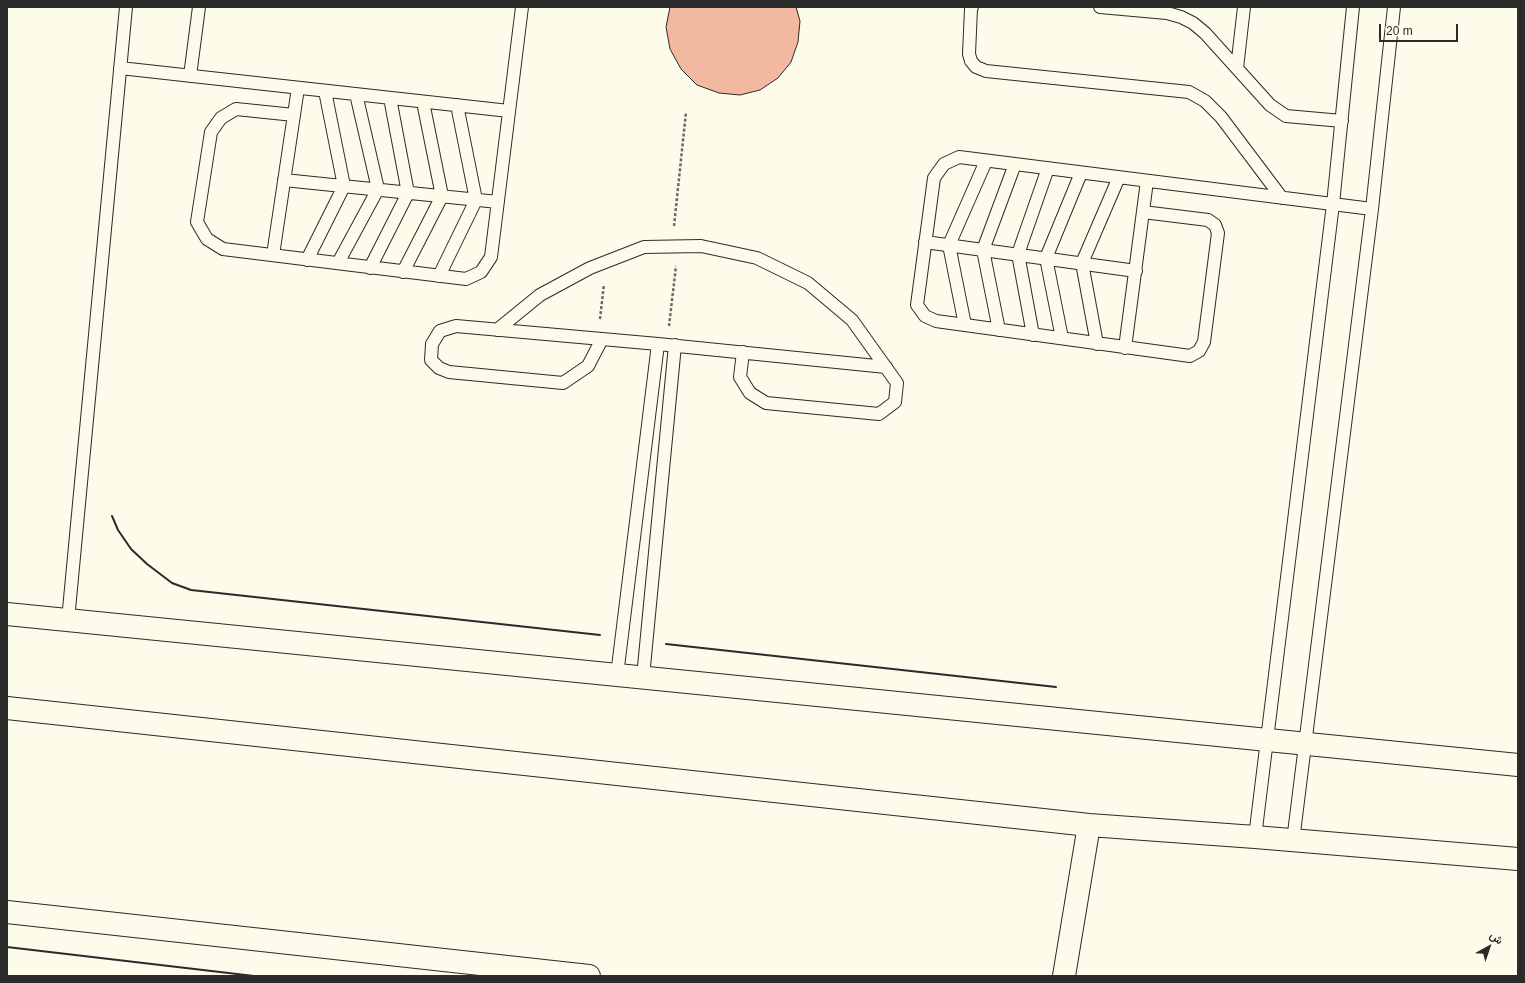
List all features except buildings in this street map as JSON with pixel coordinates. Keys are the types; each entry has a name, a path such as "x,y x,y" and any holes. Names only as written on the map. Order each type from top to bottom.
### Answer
{"street":[{"path":"7,614 1518,765"},
{"path":"7,708 1089,826 1256,837 1518,859"},
{"path":"1064,976 1089,826"},
{"path":"7,912 590,976"}],"lane":[{"path":"68,620 126,7"},
{"path":"190,76 199,7"},
{"path":"294,115 236,109 221,118 211,132 197,222 207,239 223,249 403,272 466,279 481,272 491,257 522,7"},
{"path":"1100,7 1167,13 1181,16 1193,23 1205,33 1270,106 1286,116 1342,121"},
{"path":"1236,68 1244,7"},
{"path":"1256,837 1333,204 1353,7"},
{"path":"1293,841 1372,209 1394,7"},
{"path":"971,8 969,54 971,61 976,67 986,71 1189,92 1205,101 1221,117 1282,198"},
{"path":"120,68 509,111"},
{"path":"272,255 298,88"},
{"path":"307,260 344,186 325,90"},
{"path":"338,264 378,189 356,94"},
{"path":"370,268 408,193 390,98"},
{"path":"403,272 442,196 423,102"},
{"path":"439,276 476,200 457,105"},
{"path":"1143,212 1208,220 1215,225 1218,233 1204,342 1199,351 1190,356 936,322 925,316 917,305 934,178 944,164 959,157 1372,209"},
{"path":"965,325 949,245 986,161"},
{"path":"999,330 983,250 1015,164"},
{"path":"1034,335 1018,254 1048,168"},
{"path":"1062,338 1046,258 1081,173"},
{"path":"1097,344 1082,263 1119,177"},
{"path":"284,180 498,202"},
{"path":"1125,348 1147,181"},
{"path":"925,242 1136,271"},
{"path":"497,330 540,295 606,261 644,248 701,246 757,258 808,283 852,320 886,367 897,383 894,402 879,414 766,403 750,393 740,377 743,352"},
{"path":"600,339 588,366 563,383 449,372 439,368 431,360 432,344 440,331 456,326 497,330 600,339 743,352 886,367"},
{"path":"617,675 667,345"},
{"path":"643,677 667,345"}],"path":[{"path":"667,345 686,112"},
{"path":"600,339 606,261"}],"wall":[{"path":"112,516 118,530 131,549 147,564 172,583 191,590 600,635"},
{"path":"666,644 1056,687"},
{"path":"7,947 254,976"}]}
